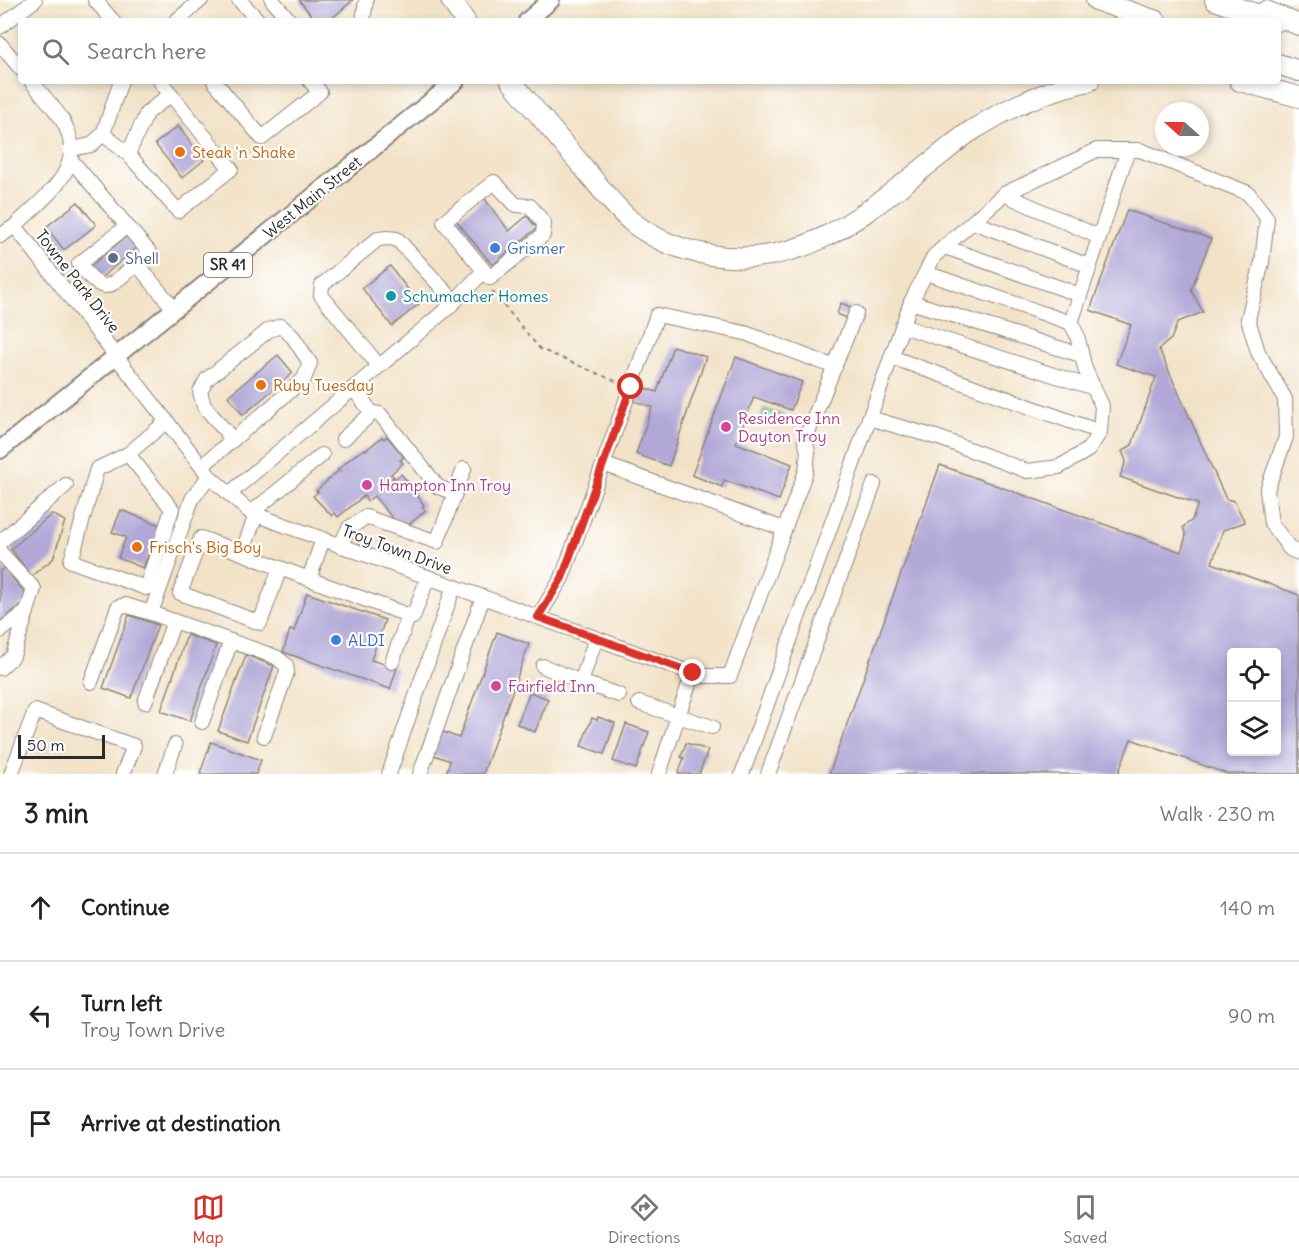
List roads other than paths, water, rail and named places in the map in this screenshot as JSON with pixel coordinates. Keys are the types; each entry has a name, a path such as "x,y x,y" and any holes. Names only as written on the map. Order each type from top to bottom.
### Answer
{"highway":[{"path":"451,0 463,18"},
{"path":"1096,0 1147,18"},
{"path":"1215,0 1268,18"},
{"path":"1242,0 1280,18"},
{"path":"1281,18 1299,27"},
{"path":"1281,22 1299,27"},
{"path":"1281,65 1299,71"},
{"path":"513,84 604,193 633,222 666,242 694,252 748,259 786,253 815,242 855,221 975,129 1006,111 1046,93 1078,84"},
{"path":"1251,84 1299,97"}],"main road":[{"path":"530,18 551,0"},
{"name":"West Main Street","path":"0,450 452,84"}],"street":[{"path":"25,16 35,0"},
{"path":"95,0 110,18"},
{"path":"180,18 201,0"},
{"path":"239,0 255,18"},
{"path":"272,0 287,18"},
{"path":"363,18 366,0"},
{"path":"0,27 18,19"},
{"path":"0,44 18,65"},
{"path":"33,84 60,117 70,135 72,155 150,253 109,286 103,287 95,283 79,264 127,226"},
{"path":"72,155 91,145 103,134 121,84"},
{"path":"103,134 128,154 178,211 231,169 163,84"},
{"path":"217,84 262,138 320,92 313,84"},
{"path":"128,154 147,113 171,94"},
{"path":"742,774 902,326 934,256 1004,194 1096,150 1140,150 1248,193 1267,218 1262,262 1248,320 1258,352 1285,399 1286,437 1267,490 1271,523 1290,549 1299,553"},
{"path":"869,418 939,438 1027,471 1059,467 1088,450 1100,432 1102,406 1085,369 1071,323 1128,150"},
{"name":"Towne Park Drive","path":"72,155 64,176 15,226 116,355"},
{"path":"494,182 516,205 530,206 544,223 543,234 490,278 484,271 444,222 494,182"},
{"path":"1004,194 1099,237"},
{"path":"973,222 1089,266"},
{"path":"0,236 15,226"},
{"path":"379,366 321,295 322,285 378,239 387,237 397,239 454,301"},
{"path":"945,247 1080,295"},
{"path":"137,264 174,309"},
{"path":"229,494 454,301 484,271"},
{"path":"926,273 1071,323"},
{"path":"911,302 1081,355"},
{"path":"603,464 784,529 806,471 808,452 805,440 856,313"},
{"path":"538,617 562,578 657,315 745,333 835,368"},
{"path":"152,613 192,499 205,471 233,440 304,379 310,363 293,337 281,326 269,330 207,379 200,392 204,406 233,440"},
{"path":"902,326 1094,388"},
{"name":"Troy Town Drive","path":"116,355 205,471 253,514 700,676 730,676 784,529"},
{"path":"891,357 1100,432"},
{"path":"353,388 372,413 380,414 438,487 455,493"},
{"path":"343,439 372,413"},
{"path":"128,454 172,509 146,588 71,561 97,470 128,454 167,421"},
{"path":"242,553 253,514 322,455"},
{"path":"340,546 349,528 366,517 437,542 464,470"},
{"path":"768,774 874,484"},
{"path":"0,542 66,485"},
{"path":"280,568 260,623 180,593 201,538 413,617 428,577"},
{"path":"309,579 323,539"},
{"path":"0,552 34,589 13,656 0,668"},
{"path":"389,774 454,586"},
{"path":"420,774 483,597"},
{"path":"91,682 118,607 125,604 276,657 286,664 287,672 264,736"},
{"path":"0,631 27,612"},
{"path":"392,662 409,615"},
{"path":"145,702 174,621"},
{"path":"581,681 596,638"},
{"path":"202,722 231,641"},
{"path":"543,666 619,695"},
{"path":"659,774 693,673"},
{"path":"639,703 712,727"},
{"path":"11,774 35,711 134,746 123,774"},
{"path":"165,774 175,745"}],"place":[{"name":"Steak 'n Shake","path":"180,152"},
{"name":"Grismer","path":"495,248"},
{"name":"Shell","path":"113,258"},
{"name":"Schumacher Homes","path":"391,296"},
{"name":"Ruby Tuesday","path":"261,385"},
{"name":"Residence Inn Dayton Troy","path":"726,427"},
{"name":"Hampton Inn Troy","path":"367,485"},
{"name":"Frisch's Big Boy","path":"137,547"},
{"name":"ALDI","path":"336,640"},
{"name":"Fairfield Inn","path":"496,686"}]}
